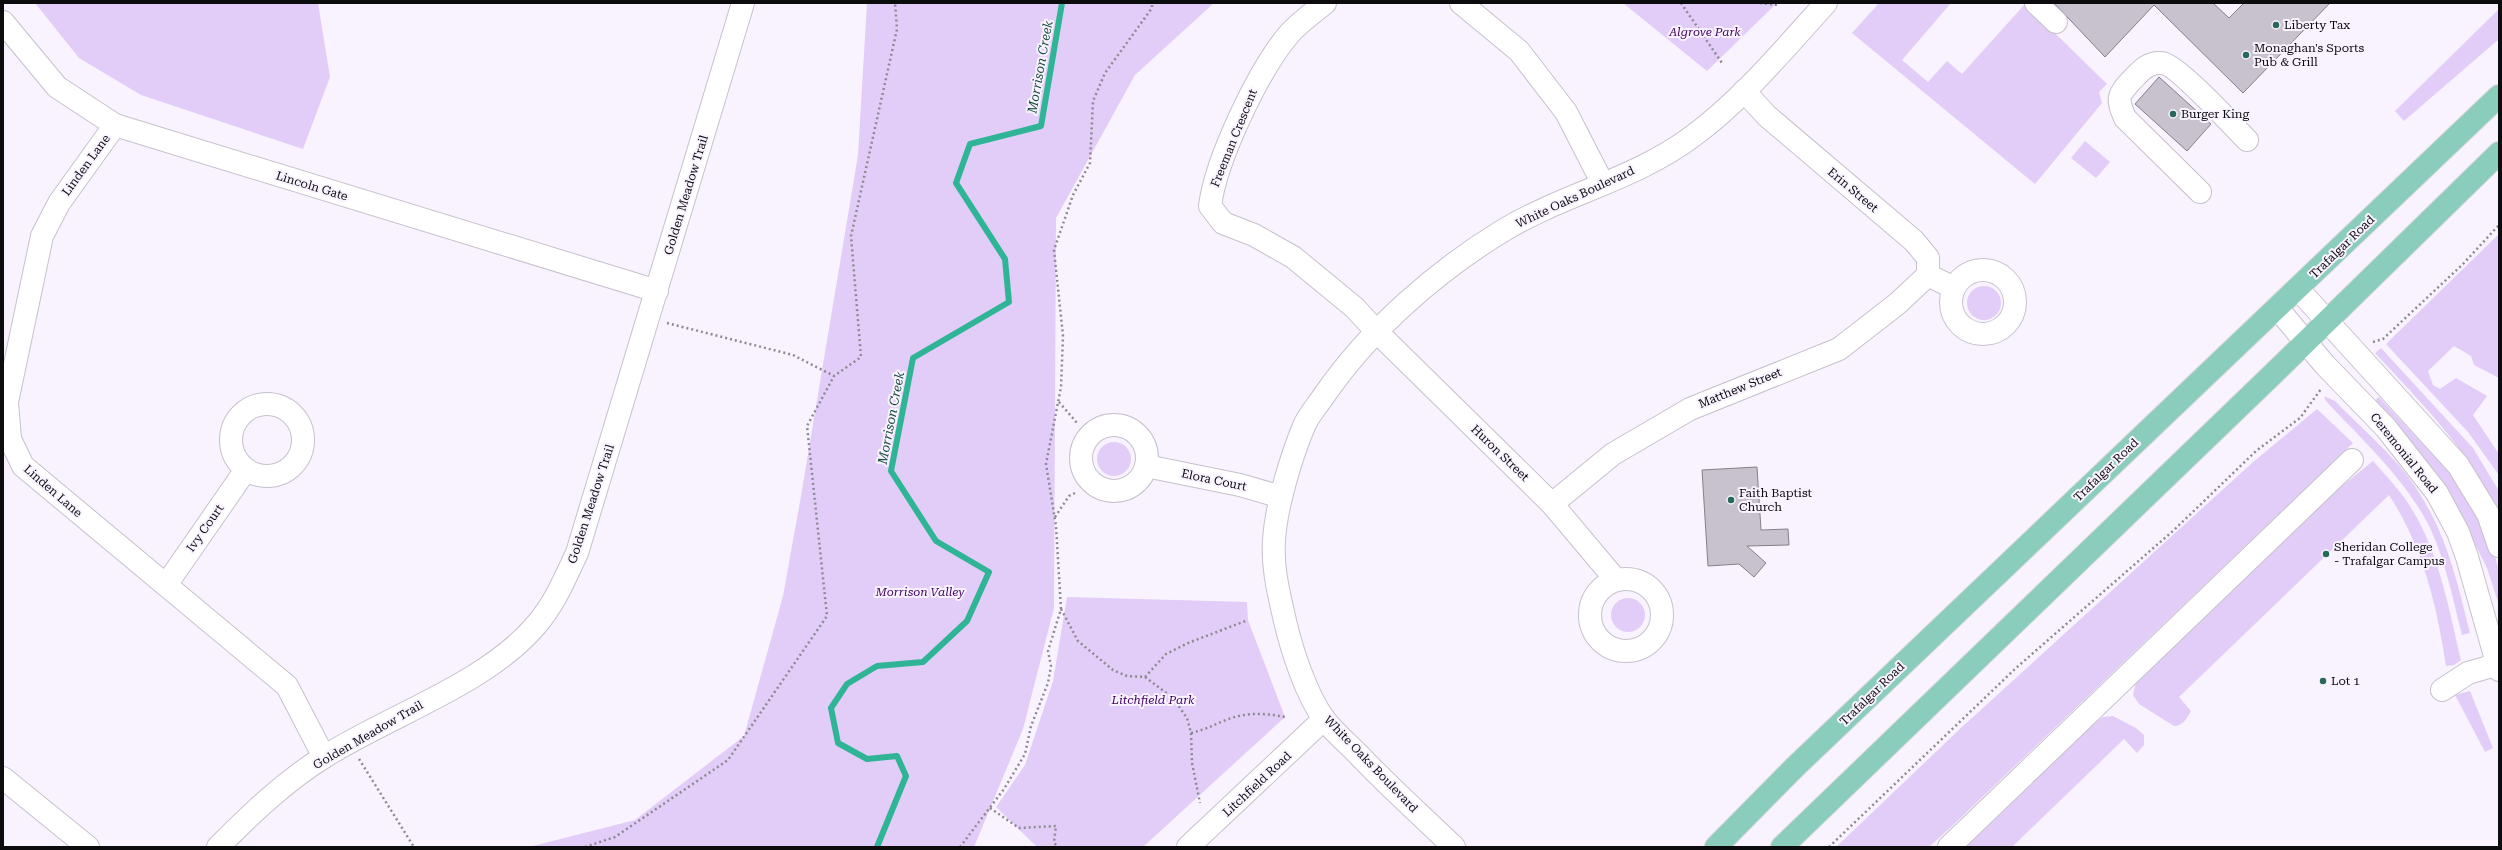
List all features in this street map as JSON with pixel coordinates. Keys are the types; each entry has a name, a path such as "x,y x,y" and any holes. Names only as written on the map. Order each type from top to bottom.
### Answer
{"main road":[{"name":"Trafalgar Road","path":"1716,847 1812,752 2190,389 2278,309 2499,96"},
{"path":"1782,847 2306,342 2499,153"}],"street":[{"name":"Golden Meadow Trail","path":"218,847 266,800 324,757 495,663 536,625 556,598 577,553 649,319 743,3"},
{"name":"Freeman Crescent","path":"1325,3 1290,33 1251,92 1212,187 1210,206 1223,223 1254,235 1294,257 1356,308 1377,332"},
{"path":"1461,3 1519,51 1566,112 1603,184"},
{"name":"White Oaks Boulevard","path":"1454,847 1375,772 1324,719 1312,698 1290,642 1276,582 1274,539 1281,497 1305,424 1337,377 1377,332 1429,283 1464,256 1506,229 1550,206 1662,157 1693,137 1744,91 1826,3"},
{"path":"2036,3 2056,22"},
{"name":"Lincoln Gate","path":"3,22 57,87 115,125 657,291"},
{"path":"2200,192 2126,118 2119,103 2120,93 2146,66 2162,63 2177,70 2247,140"},
{"name":"Erin Street","path":"1744,91 1767,116 1914,241 1928,258 1928,275"},
{"name":"Linden Lane","path":"115,125 59,203 42,236 7,402 10,439 23,466 288,686 324,757"},
{"path":"1928,275 1954,288"},
{"name":"Matthew Street","path":"1552,504 1613,454 1690,409 1839,349 1897,304 1928,275"},
{"path":"2298,289 2326,322 2458,465 2488,514 2499,546"},
{"name":"Ceremonial Road","path":"2278,309 2325,365 2386,428 2437,493 2458,532 2467,557 2498,666"},
{"name":"Huron Street","path":"1377,332 1552,504 1616,580"},
{"path":"1949,847 2352,460"},
{"name":"Elora Court","path":"1146,466 1240,485 1281,497"},
{"name":"Ivy Court","path":"166,585 245,471"},
{"path":"2442,690 2468,673 2498,666"},
{"name":"Litchfield Road","path":"1188,847 1324,719"},
{"path":"3,778 88,847"}],"path":[{"path":"585,847 614,837 728,760 827,616 807,426 834,376 861,357 851,236 897,29 895,3"},
{"path":"960,847 990,808 1025,754 1031,726 1048,683 1051,666 1048,651 1061,609 1054,518 1046,464 1059,401 1063,336 1054,250 1074,195 1090,163 1093,101 1105,73 1152,8 1152,3"},
{"path":"1681,3 1722,63"},
{"path":"1760,3 1778,5"},
{"path":"2369,343 2383,339 2463,264 2499,225"},
{"path":"649,319 793,355 834,376"},
{"path":"1829,847 2016,668 2174,530 2256,451 2300,418 2314,402 2316,393"},
{"path":"1059,401 1077,423"},
{"path":"1054,518 1069,496 1075,493"},
{"path":"1061,609 1078,641 1113,670 1127,676 1145,677 1173,698 1187,718 1191,733 1192,763 1200,803"},
{"path":"1145,677 1166,654 1188,643 1248,620"},
{"path":"1191,733 1210,728 1227,719 1263,713 1285,716"},
{"path":"349,743 414,847"},
{"path":"990,808 1019,828 1056,826 1054,842 1057,847"}],"green space":[{"path":"35,3 318,3 330,77 303,149 141,95 79,58"},
{"name":"Morrison Valley","path":"867,3 1214,3 1135,75 1056,218 1054,608 1023,729 974,847 529,847 635,820 744,736 783,596 801,496 858,155"},
{"name":"Algrove Park","path":"1623,3 1777,3 1707,71"},
{"path":"1879,3 1951,3 1902,60 1928,82 1947,61 1962,74 2025,4 2107,84 2099,92 2102,103 2035,184 1852,33"},
{"path":"2499,9 2499,39 2404,121 2395,111"},
{"path":"2085,141 2110,162 2096,178 2071,158"},
{"path":"2499,234 2499,378 2474,365 2471,356 2454,346 2428,371 2433,385 2440,389 2456,378 2487,396 2473,415 2499,454 2499,475 2468,432 2386,344"},
{"path":"1987,286 1994,288 1999,293 2001,303 1999,313 1994,318 1981,320 1974,318 1969,313 1967,300 1969,293 1974,288"},
{"path":"2381,348 2473,448 2499,491 2499,517 2487,492 2460,449 2428,411 2375,353"},
{"path":"2324,396 2335,401 2383,449 2401,468 2421,496 2432,515 2448,552 2470,633 2462,635 2441,555 2431,530 2410,494 2369,446 2326,401"},
{"path":"2379,397 2467,491 2493,547 2499,572 2499,605 2487,568 2443,481 2373,402"},
{"path":"2317,409 2353,443 1951,827 1929,847 1836,847 1962,727 2252,463"},
{"path":"1117,442 1124,444 1129,449 1131,459 1129,469 1124,474 1111,476 1104,474 1099,469 1097,456 1099,449 1104,444"},
{"path":"2373,461 2404,497 2413,511 2430,546 2443,584 2461,660 2454,665 2446,666 2433,599 2420,556 2401,515 2389,495 2179,697 2191,711 2180,725 2174,726 2139,704 2133,695 2136,682 2332,494"},
{"name":"Litchfield Park","path":"1067,597 1247,602 1248,620 1285,717 1143,847 1037,847 996,807 1025,765 1053,681"},
{"path":"1631,598 1638,600 1643,605 1645,615 1643,625 1638,630 1625,632 1618,630 1613,625 1611,612 1613,605 1618,600"},
{"path":"2470,691 2493,748 2485,752 2455,695"},
{"path":"2113,716 2136,728 2144,735 2144,745 2137,753 2124,739 2012,847 1966,847 2094,723 2103,717"}],"building":[{"path":"2054,3 2213,3 2229,18 2244,3 2330,3 2243,93 2154,5 2105,57"},
{"name":"Burger King","path":"2159,77 2211,124 2187,151 2135,104"},
{"name":"Faith Baptist Church","path":"1757,467 1761,530 1788,529 1789,545 1747,546 1766,563 1754,577 1739,564 1708,566 1702,470"}],"waterway":[{"name":"Morrison Creek","path":"877,847 906,776 897,756 867,759 838,743 831,708 847,684 877,666 923,662 967,621 989,572 936,541 891,471 913,358 1009,302 1005,259 956,183 970,144 1041,126 1062,3"}],"place":[{"name":"Liberty Tax","path":"2276,25"},
{"name":"Monaghan's Sports Pub & Grill","path":"2246,55"},
{"name":"Burger King","path":"2173,114"},
{"name":"Faith Baptist Church","path":"1731,500"},
{"name":"Sheridan College - Trafalgar Campus","path":"2326,554"},
{"name":"Lot 1","path":"2323,681"}]}
